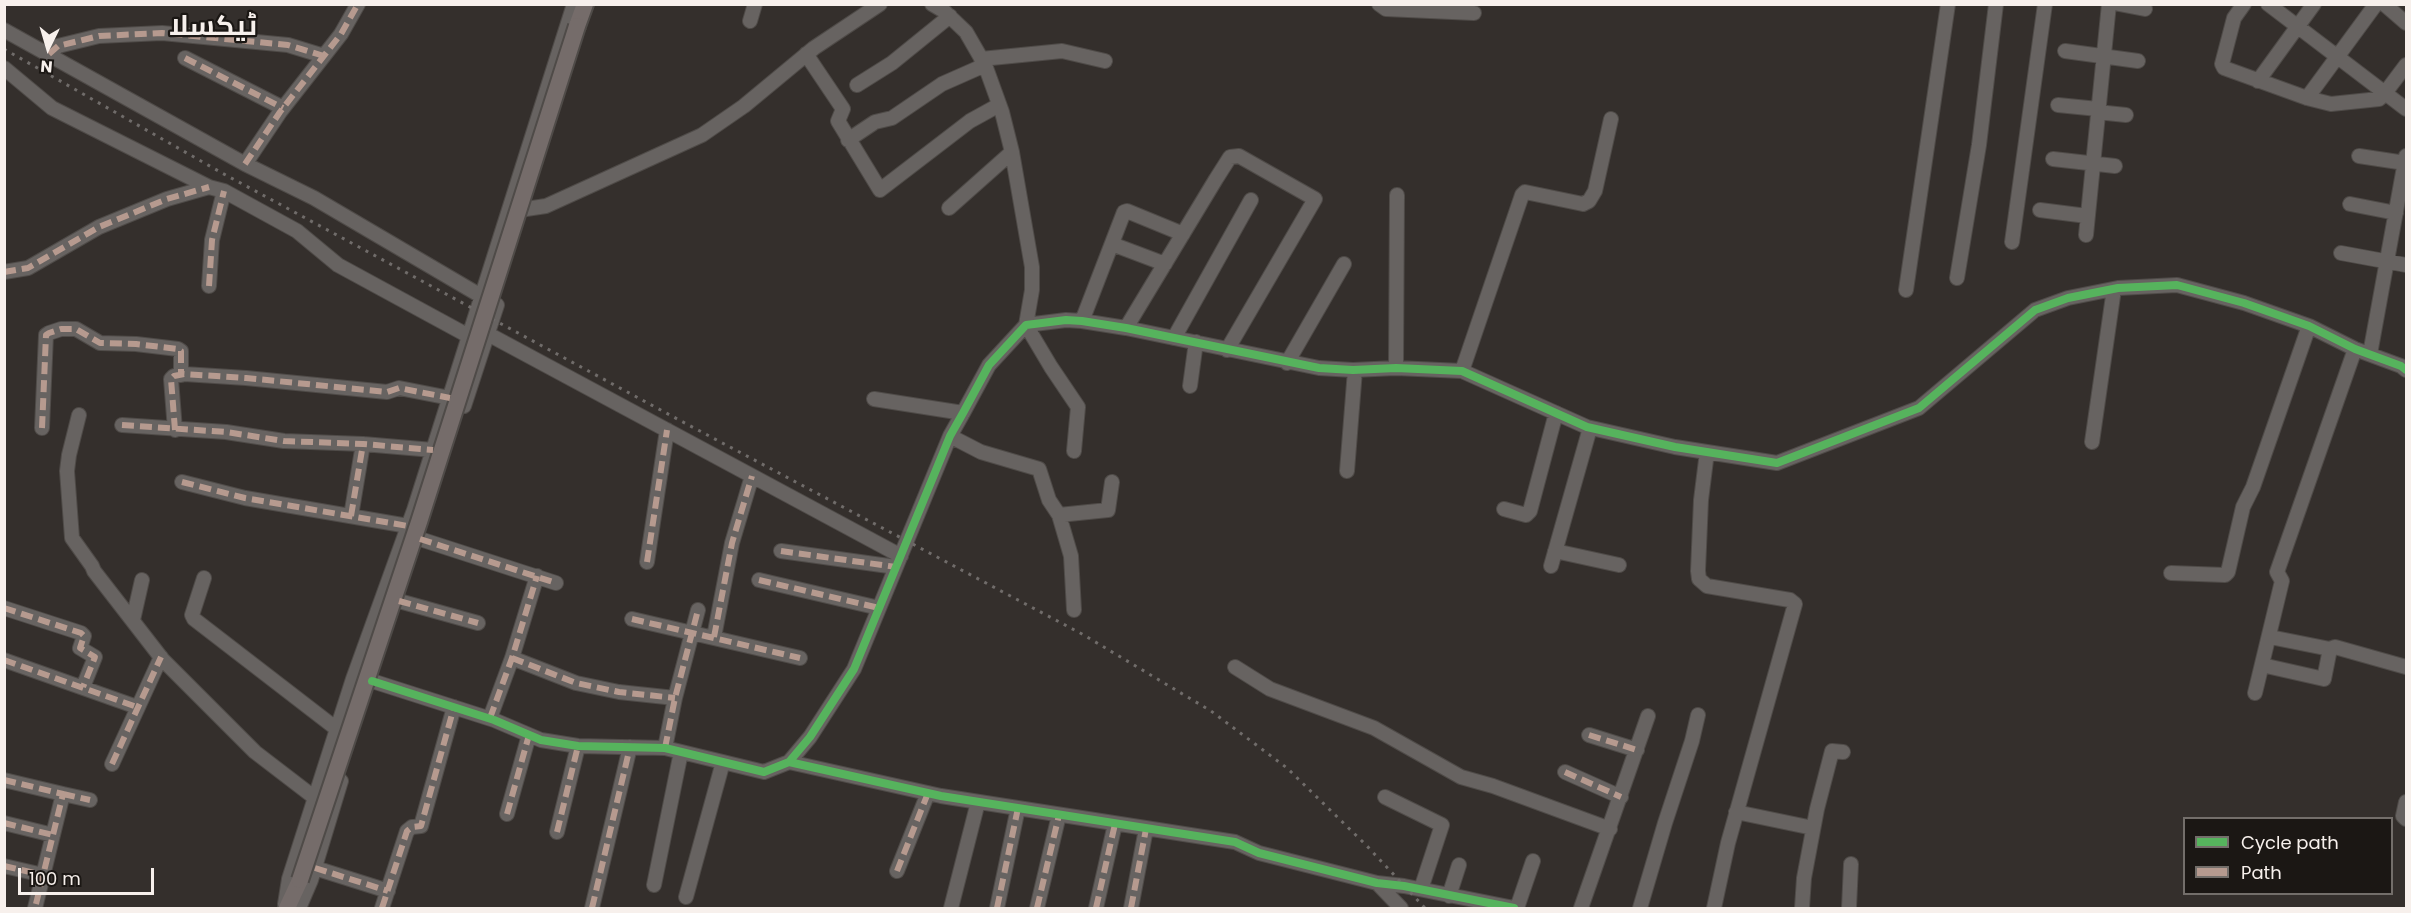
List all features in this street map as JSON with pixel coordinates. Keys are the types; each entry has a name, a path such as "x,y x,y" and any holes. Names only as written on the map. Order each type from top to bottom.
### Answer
{"main road":[{"path":"286,909 300,880 585,4"},
{"path":"297,909 300,880"}],"street":[{"path":"245,164 283,108 341,34 358,4"},
{"path":"286,909 289,879 353,680 408,526 450,398 574,4"},
{"path":"297,909 315,868 372,681 486,340 585,4"},
{"path":"750,21 755,4"},
{"path":"372,681 489,718 541,740 578,746 664,748 764,772 789,762 810,737 854,669 950,436 989,365 1026,325 1032,290 1032,267 1012,153 999,105 983,62 966,32 950,16 932,4"},
{"path":"1379,4 1386,9 1474,13"},
{"path":"1906,290 1948,4"},
{"path":"1957,278 1979,145 1996,4"},
{"path":"2012,242 2045,4"},
{"path":"2086,235 2091,164 2109,4"},
{"path":"2119,4 2145,9"},
{"path":"2244,4 2234,18 2222,64 2223,68 2307,98 2331,104 2379,99 2406,65"},
{"path":"2268,4 2406,109"},
{"path":"2258,81 2314,4"},
{"path":"2307,98 2376,4"},
{"path":"2384,4 2406,23"},
{"path":"526,209 546,206 702,135 744,106 806,54 878,5"},
{"path":"857,85 892,63 950,16"},
{"path":"4,30 245,164 314,198 481,296"},
{"path":"49,54 58,46 99,36 162,33 288,45 324,56"},
{"path":"848,140 875,122 892,118 942,84 983,62 1062,51 1105,61"},
{"path":"2065,51 2138,61"},
{"path":"806,54 843,109 838,121 880,190 970,121 999,105"},
{"path":"185,58 283,108"},
{"path":"4,68 52,108 209,187 224,191 297,231 338,265 468,335 486,340 667,430 752,476 898,561"},
{"path":"2058,105 2126,115"},
{"path":"1462,371 1521,195 1525,192 1583,204 1589,201 1595,191 1611,119"},
{"path":"949,208 1012,153"},
{"path":"1126,328 1230,157 1239,156 1315,199 1227,350"},
{"path":"2359,156 2406,160 2370,354"},
{"path":"2053,159 2115,166"},
{"path":"4,272 28,268 99,227 167,199 209,187"},
{"path":"208,286 212,240 224,191"},
{"path":"1396,368 1397,195"},
{"path":"1174,338 1251,200"},
{"path":"2350,204 2396,213"},
{"path":"2040,210 2087,216"},
{"path":"1082,321 1124,212 1127,211 1183,234"},
{"path":"1112,244 1165,264"},
{"path":"2342,253 2406,265"},
{"path":"1287,363 1344,264"},
{"path":"1026,325 1066,320 1082,321 1196,342 1287,363 1355,370 1396,368 1462,371 1590,428 1707,452 1777,463 1919,408 2034,310 2068,298 2114,289 2176,285 2244,303 2309,326 2355,349 2406,370"},
{"path":"2092,442 2114,289"},
{"path":"1026,325 1078,407 1074,451"},
{"path":"2171,573 2225,575 2228,572 2243,507 2253,488 2309,326"},
{"path":"42,428 46,335 49,333 61,329 76,329 100,343 178,349 181,351 181,375"},
{"path":"1190,386 1196,342"},
{"path":"2255,693 2282,581 2277,572 2355,349"},
{"path":"1347,471 1355,370"},
{"path":"175,430 171,379 181,375 246,378 387,392 399,388 450,398"},
{"path":"874,399 963,413"},
{"path":"1504,509 1526,515 1530,511 1556,412"},
{"path":"79,415 69,455 68,471 72,538 94,571 161,657 255,752 315,798"},
{"path":"122,425 226,432 284,441 433,450"},
{"path":"1551,566 1590,428"},
{"path":"647,562 667,430"},
{"path":"950,436 1002,460 1039,469 1049,500 1059,514 1071,556 1074,610"},
{"path":"351,516 363,444"},
{"path":"1707,452 1701,500 1698,571 1700,579 1707,586 1790,600 1795,604 1736,812 1714,909"},
{"path":"714,638 732,543 752,476"},
{"path":"182,482 245,498 408,526"},
{"path":"1059,514 1108,510 1112,482"},
{"path":"420,539 556,583"},
{"path":"781,551 898,561"},
{"path":"1555,551 1618,565"},
{"path":"489,718 512,658 537,576"},
{"path":"204,578 192,615 194,619 338,730"},
{"path":"133,620 142,580"},
{"path":"759,580 879,608"},
{"path":"399,601 478,622"},
{"path":"4,608 81,633 84,636 80,648 95,657 83,687"},
{"path":"664,748 698,610"},
{"path":"632,619 800,658"},
{"path":"2270,637 2330,649 2335,647 2406,667"},
{"path":"2262,665 2324,680 2330,649"},
{"path":"112,764 161,657"},
{"path":"512,658 576,683 619,693 675,698"},
{"path":"4,660 137,707"},
{"path":"1235,667 1270,688 1374,728 1461,777 1493,786 1610,829"},
{"path":"382,909 407,831 412,827 421,826 454,707"},
{"path":"1640,909 1698,715"},
{"path":"1581,909 1648,716"},
{"path":"507,814 529,735"},
{"path":"1589,735 1637,750"},
{"path":"556,832 578,746"},
{"path":"592,909 630,747"},
{"path":"1802,909 1804,878 1813,828 1832,751 1843,752"},
{"path":"654,885 681,752"},
{"path":"686,897 723,762"},
{"path":"789,762 928,793 1235,843 1259,853 1377,883 1420,889 1515,909 1533,861"},
{"path":"1565,772 1621,797"},
{"path":"4,780 90,800"},
{"path":"897,871 928,793"},
{"path":"35,909 63,794"},
{"path":"1385,796 1442,825 1420,889"},
{"path":"951,909 978,802"},
{"path":"2406,802 2403,816 2406,819"},
{"path":"997,909 1018,808"},
{"path":"1736,812 1813,828"},
{"path":"1037,909 1059,815"},
{"path":"4,823 53,835"},
{"path":"1096,909 1115,824"},
{"path":"1131,909 1146,829"},
{"path":"1849,909 1851,864"},
{"path":"1449,896 1459,865"},
{"path":"4,866 43,875"},
{"path":"315,868 388,891"},
{"path":"1377,883 1401,909"}],"railway":[{"path":"4,49 222,173 1082,634 1211,711 1287,768 1366,845 1425,908"}],"marked path":[{"path":"245,164 280,112 341,34 358,4"},
{"path":"49,54 58,46 99,36 162,33 288,45 324,56"},
{"path":"185,58 283,108"},
{"path":"4,272 28,268 99,227 167,199 209,187"},
{"path":"209,286 212,240 224,191"},
{"path":"42,428 46,335 49,333 61,329 76,329 100,343 178,349 181,351 181,375"},
{"path":"175,430 171,379 184,374 387,392 399,388 450,398"},
{"path":"122,425 226,432 284,441 433,450"},
{"path":"647,562 667,430"},
{"path":"351,516 363,444"},
{"path":"714,637 732,543 752,476"},
{"path":"182,482 245,498 408,526"},
{"path":"420,539 556,583"},
{"path":"781,551 896,567"},
{"path":"490,718 512,658 537,576"},
{"path":"759,580 879,608"},
{"path":"399,601 478,623"},
{"path":"4,608 81,633 84,636 80,648 95,657 83,687"},
{"path":"665,748 675,698 698,610"},
{"path":"632,619 800,658"},
{"path":"112,764 161,657"},
{"path":"512,658 576,683 619,692 675,698"},
{"path":"4,660 137,707"},
{"path":"382,908 407,831 412,827 421,826 454,707"},
{"path":"507,814 529,735"},
{"path":"1589,735 1637,750"},
{"path":"557,832 578,746"},
{"path":"592,908 630,747"},
{"path":"1565,772 1621,797"},
{"path":"4,780 63,794 35,908"},
{"path":"897,871 928,793"},
{"path":"63,794 90,800"},
{"path":"997,908 1018,808"},
{"path":"1037,908 1059,815"},
{"path":"4,823 53,835"},
{"path":"1096,908 1115,824"},
{"path":"1131,908 1146,829"},
{"path":"4,866 43,875"},
{"path":"315,868 388,891"}],"cycle path":[{"path":"789,762 810,737 854,669 950,436 989,365 1026,325 1066,320 1082,321 1319,368 1462,371 1587,427 1675,447 1777,463 1919,408 2035,310 2068,298 2118,288 2177,285 2244,303 2309,326 2355,349 2406,370"},
{"path":"372,681 494,720 541,740 578,746 665,748 764,772 789,762 941,796 1235,842 1259,853 1377,883 1404,886 1514,908"}],"district":[{"name":"ٹیکسلا","path":"213,28"}]}
